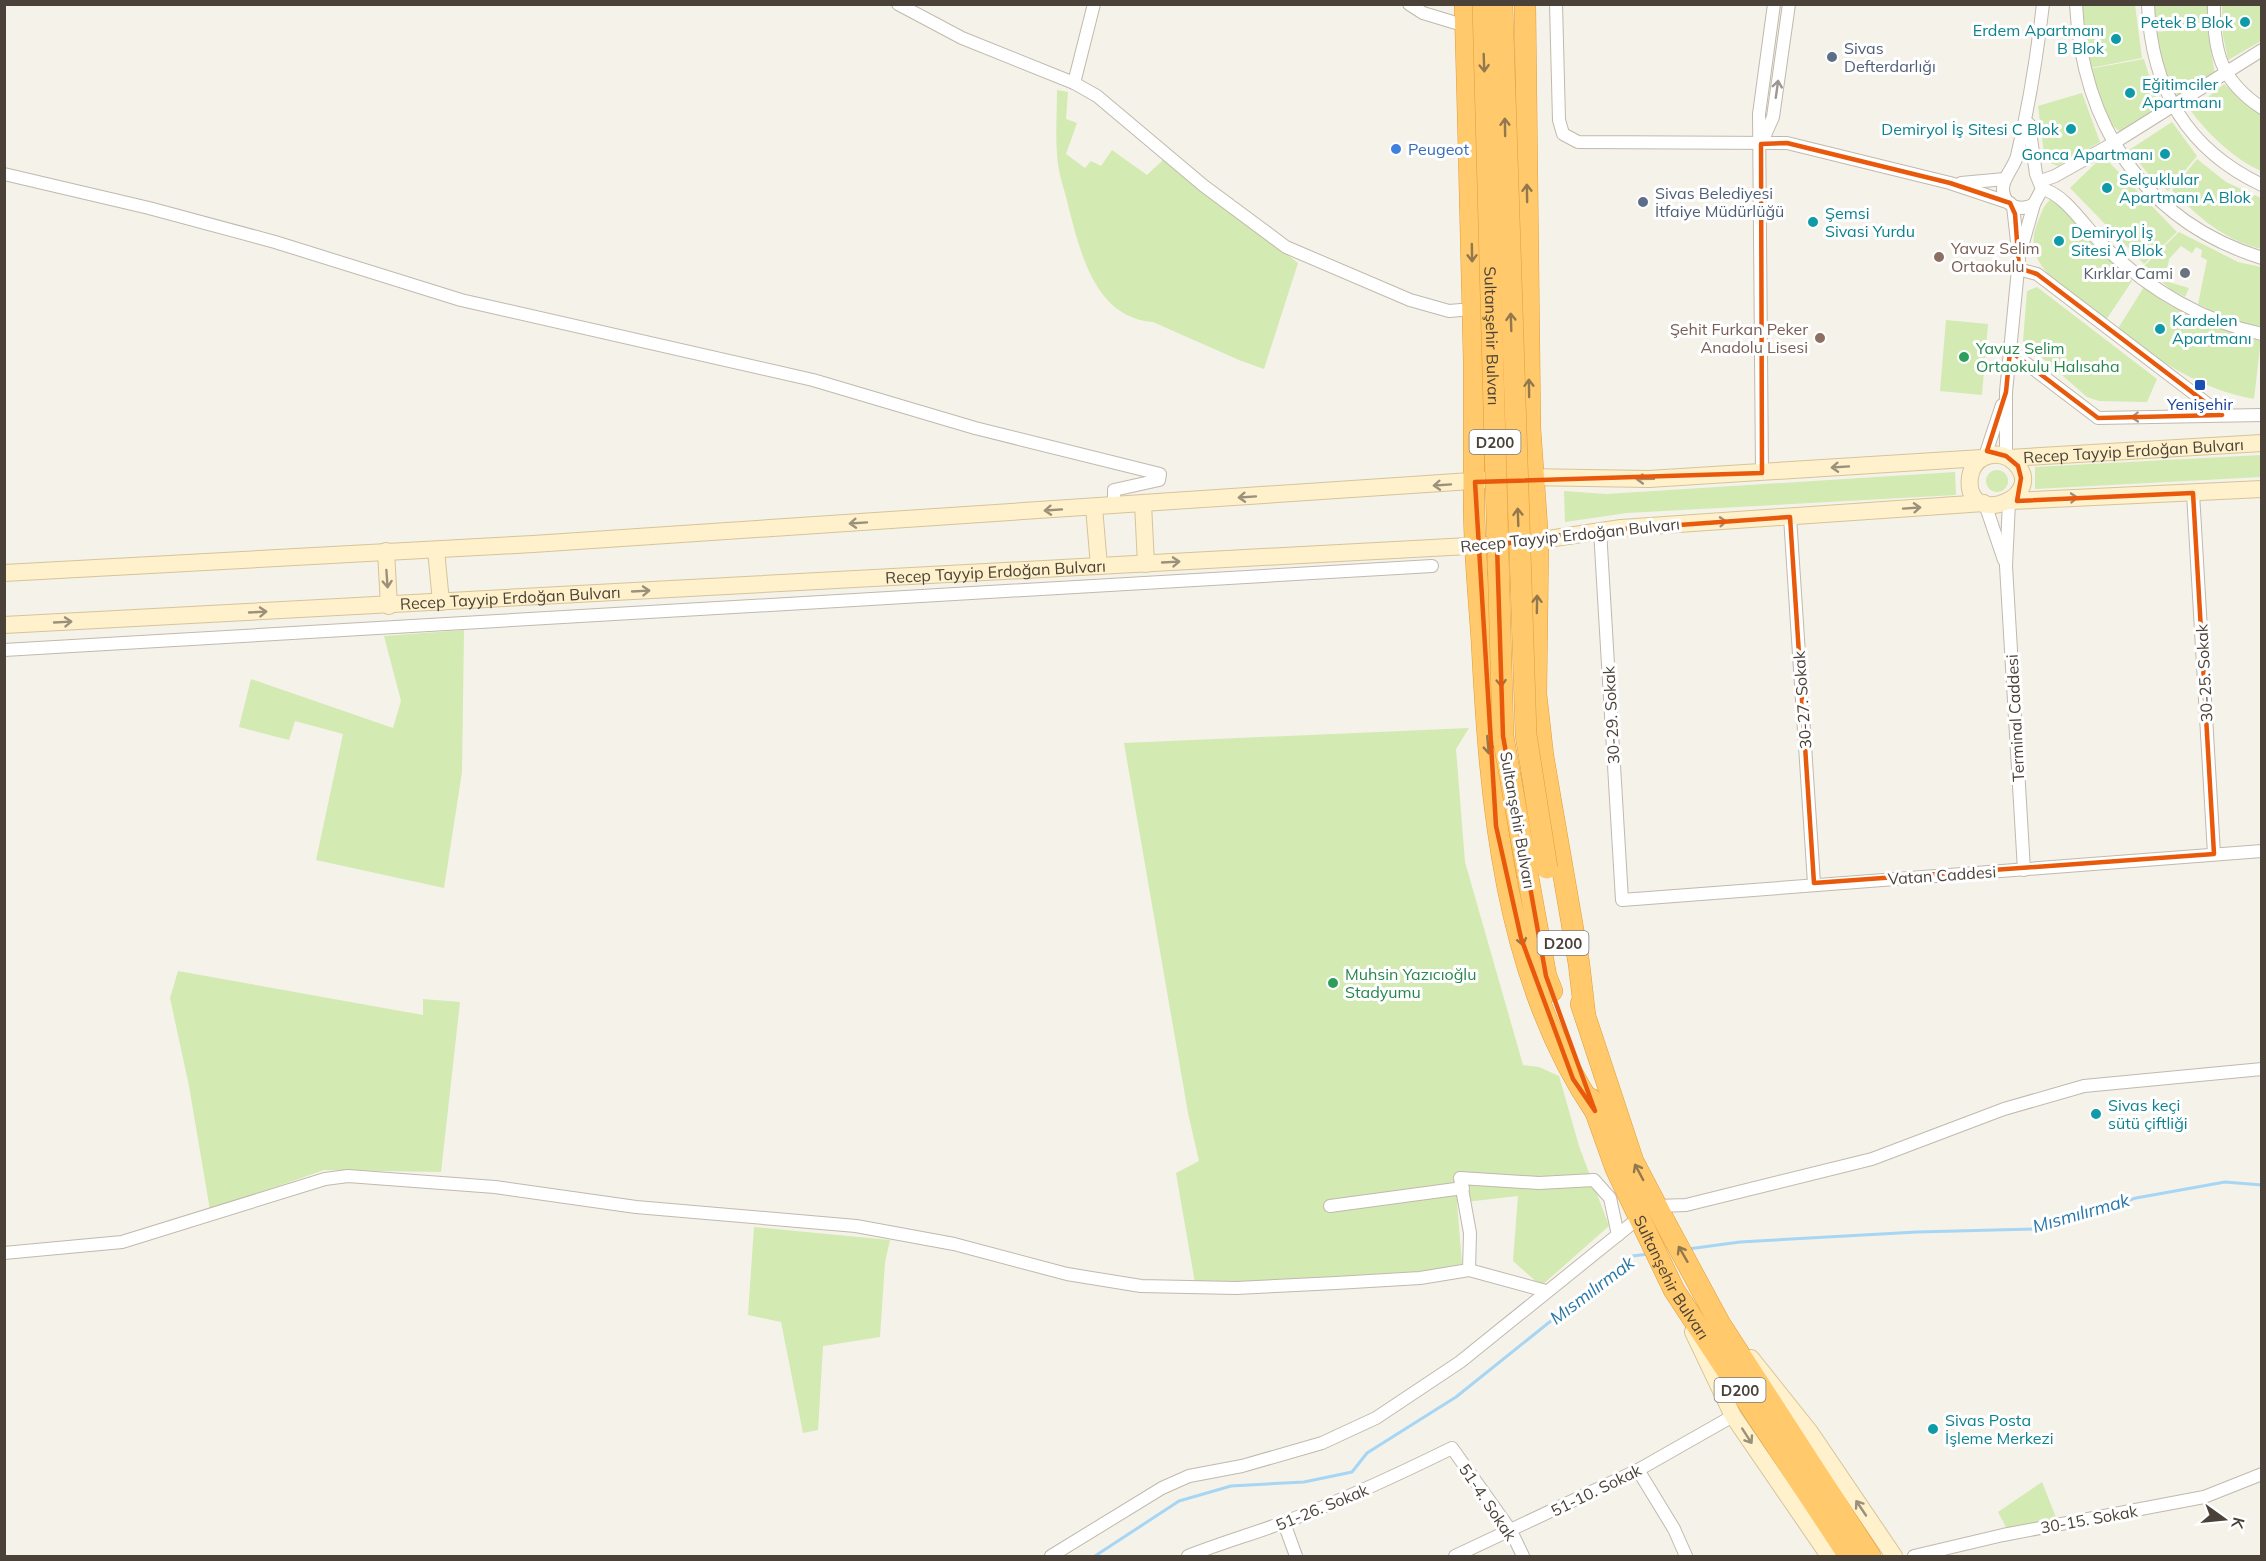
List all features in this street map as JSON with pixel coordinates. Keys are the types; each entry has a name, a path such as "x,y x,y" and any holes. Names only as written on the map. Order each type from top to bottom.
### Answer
{"highway":[{"path":"1465,4 1477,546 1486,720 1496,826 1521,938 1537,991 1574,1079 1595,1111"},
{"name":"Sultanşehir Bulvarı","path":"1483,4 1503,736 1538,872 1674,1290 1813,1486 1870,1557"},
{"name":"Sultanşehir Bulvarı","path":"1502,4 1526,735 1546,976 1616,1169 1699,1283 1813,1486 1849,1557"},
{"path":"1525,4 1530,428 1538,542 1536,694 1543,756 1579,964 1585,1016"}],"street":[{"path":"898,4 962,38 1074,83 1097,96 1204,186 1286,247 1410,300 1449,311 1473,309"},
{"path":"1074,83 1094,4"},
{"path":"1409,4 1423,13 1466,26"},
{"path":"1556,4 1559,120 1563,134 1578,142 1787,143 1950,183 2011,205 2024,208 2034,204"},
{"path":"1762,473 1760,114 1774,4"},
{"path":"1761,144 1773,117 1789,4"},
{"path":"2007,457 2006,392 2018,264 2040,181 2030,146 2030,99 2043,4"},
{"path":"2076,4 2079,44 2087,80 2112,144 2145,184 2184,219 2220,240 2262,258"},
{"path":"2148,4 2154,52 2173,108 2206,148 2234,170 2262,185"},
{"path":"2214,4 2217,42 2224,74 2262,108"},
{"path":"2040,181 2055,176 2112,144 2173,108 2262,50"},
{"path":"2018,264 2011,205 2003,192 2030,99"},
{"path":"1950,183 2008,176 2026,169 2057,194 2107,250 2162,292 2220,322 2262,334"},
{"path":"4,174 149,208 275,242 461,300 813,380 975,428 1160,474 1159,480 1114,490 1114,506"},
{"path":"2018,264 2037,274 2222,415"},
{"path":"2010,351 2098,418 2262,414"},
{"path":"2006,392 1983,457 1972,470 1970,482 1975,496 1985,504 1997,506 2010,502 2262,489"},
{"name":"Recep Tayyip Erdoğan Bulvarı","path":"2007,457 2262,443"},
{"path":"4,573 436,550 1475,482 1534,476 1649,479 1983,457 1994,454 2007,457 2018,466 2021,478 2019,490 2010,502"},
{"name":"30-25. Sokak","path":"2193,493 2214,854"},
{"name":"Terminal Caddesi","path":"2010,502 2006,567 2024,870"},
{"path":"1143,504 1146,564"},
{"name":"Recep Tayyip Erdoğan Bulvarı","path":"4,625 1477,546 1538,542 1600,530 1985,504"},
{"name":"Terminal Caddesi","path":"1985,504 2006,567"},
{"path":"1094,507 1099,566"},
{"name":"30-27. Sokak","path":"1790,517 1814,884"},
{"name":"30-29. Sokak","path":"1600,530 1622,900"},
{"path":"436,550 441,602"},
{"path":"386,552 389,606"},
{"path":"1120,565 1120,584"},
{"path":"4,650 1432,566"},
{"path":"414,604 415,626"},
{"name":"Vatan Caddesi","path":"1622,900 2262,851"},
{"path":"1051,1557 1162,1488 1189,1476 1242,1466 1322,1443 1376,1418 1460,1362 1618,1234 1686,1205 1872,1159 2004,1108 2084,1086 2262,1070"},
{"path":"4,1252 122,1242 325,1179 348,1176 495,1187 636,1207 856,1226 954,1244 1068,1274 1141,1286 1236,1287 1336,1283 1420,1278 1469,1270 1546,1291"},
{"path":"1469,1270 1470,1233 1460,1178 1539,1183 1594,1180 1610,1198 1618,1234"},
{"path":"1330,1206 1381,1201 1462,1188"},
{"path":"1674,1290 1733,1416 1829,1557"},
{"path":"1720,1324 1789,1403 1894,1557"},
{"name":"51-10. Sokak","path":"1455,1557 1638,1470 1733,1416"},
{"name":"51-26. Sokak","path":"1188,1557 1284,1523 1394,1478 1452,1448"},
{"name":"51-4. Sokak","path":"1452,1448 1511,1531 1523,1557"},
{"path":"1638,1470 1674,1529 1686,1557"},
{"name":"30-15. Sokak","path":"1914,1557 2003,1535 2204,1497 2262,1474"},
{"path":"1284,1523 1296,1557"}],"highlighted area":[{"path":"1787,143 1950,183 2010,203 2015,214 2019,268 2037,274 2222,415 2098,418 2010,351 2006,392 1987,451 2006,456 2018,466 2021,478 2017,501 2193,493 2214,854 1814,883 1790,517 1581,532 1497,545 1503,736 1546,976 1595,1111 1573,1079 1521,938 1496,826 1475,482 1762,473 1761,144"}],"green space":[{"path":"2081,5 2135,5 2142,58 2090,68"},
{"path":"2151,5 2209,5 2208,22 2155,27"},
{"path":"2222,5 2261,5 2261,41 2228,60 2223,35"},
{"path":"2207,27 2215,74 2175,98 2162,69 2156,32"},
{"path":"2144,59 2160,111 2121,133 2110,123 2089,69"},
{"path":"2224,84 2261,115 2261,171 2241,160 2223,146 2191,111"},
{"path":"1057,90 1068,92 1066,119 1077,123 1066,154 1085,168 1091,161 1101,166 1112,150 1147,175 1164,159 1298,263 1264,369 1153,322 1134,318 1118,309 1105,297 1094,281 1079,246 1060,175 1057,146"},
{"path":"2082,93 2100,142 2058,166 2045,161 2038,106"},
{"path":"2172,122 2197,156 2168,191 2149,175 2129,150"},
{"path":"2103,156 2177,232 2144,264 2070,188"},
{"path":"2197,159 2226,182 2261,198 2261,249 2235,240 2212,226 2172,190"},
{"path":"2050,200 2057,201 2132,281 2106,320 2054,280 2043,268 2036,255 2034,240 2037,224"},
{"path":"2179,232 2238,262 2261,267 2261,327 2235,321 2198,304 2207,260 2201,257 2202,250 2196,247 2192,253 2181,246 2169,259 2165,281 2189,288 2185,297 2170,289 2144,266"},
{"path":"2037,287 2157,379 2147,402 2099,401 2087,397 2023,341 2027,291"},
{"path":"2144,287 2156,297 2199,320 2261,339 2254,399 2216,388 2182,373 2117,330"},
{"name":"Yavuz Selim Ortaokulu Halısaha","path":"1946,320 1988,324 1982,395 1940,391"},
{"path":"2261,455 2261,477 2035,489 2035,467"},
{"path":"1997,470 2005,473 2008,481 2005,489 1997,492 1989,489 1986,481 1989,473"},
{"path":"1955,472 1956,495 1627,513 1565,522 1564,491 1606,494"},
{"path":"464,630 462,772 444,888 316,860 343,734 295,721 289,740 239,727 251,679 393,728 401,701 384,636"},
{"name":"Muhsin Yazıcıoğlu Stadyumu","path":"1469,728 1456,749 1465,862 1523,1065 1539,1067 1559,1076 1579,1146 1609,1226 1541,1286 1513,1261 1518,1196 1457,1203 1462,1264 1404,1275 1195,1283 1176,1173 1199,1161 1188,1113 1124,743"},
{"path":"178,971 423,1015 423,999 460,1002 441,1172 324,1170 210,1210 189,1086 170,998"},
{"path":"754,1227 890,1240 885,1262 880,1337 823,1346 818,1430 803,1433 781,1322 748,1315"},
{"path":"2042,1482 2057,1520 2007,1529 1998,1512"}],"waterway":[{"name":"Mısmılırmak","path":"1688,1249 1740,1242 1917,1232 2035,1229 2136,1198 2225,1182 2262,1185"},
{"name":"Mısmılırmak","path":"1095,1556 1179,1501 1231,1486 1304,1482 1352,1472 1367,1453 1456,1397 1632,1256 1649,1254"}],"place":[{"name":"Petek B Blok","path":"2245,22"},
{"name":"Erdem Apartmanı B Blok","path":"2116,39"},
{"name":"Sivas Defterdarlığı","path":"1832,57"},
{"name":"Eğitimciler Apartmanı","path":"2130,93"},
{"name":"Demiryol İş Sitesi C Blok","path":"2071,129"},
{"name":"Peugeot","path":"1396,149"},
{"name":"Gonca Apartmanı","path":"2165,154"},
{"name":"Selçuklular Apartmanı A Blok","path":"2107,188"},
{"name":"Sivas Belediyesi İtfaiye Müdürlüğü","path":"1643,202"},
{"name":"Şemsi Sivasi Yurdu","path":"1813,222"},
{"name":"Demiryol İş Sitesi A Blok","path":"2059,241"},
{"name":"Yavuz Selim Ortaokulu","path":"1939,257"},
{"name":"Kırklar Cami","path":"2185,273"},
{"name":"Kardelen Apartmanı","path":"2160,329"},
{"name":"Şehit Furkan Peker Anadolu Lisesi","path":"1820,338"},
{"name":"Yavuz Selim Ortaokulu Halısaha","path":"1964,357"},
{"name":"Yenişehir","path":"2200,385"},
{"name":"Muhsin Yazıcıoğlu Stadyumu","path":"1333,983"},
{"name":"Sivas keçi sütü çiftliği","path":"2096,1114"},
{"name":"Sivas Posta İşleme Merkezi","path":"1933,1429"}]}
